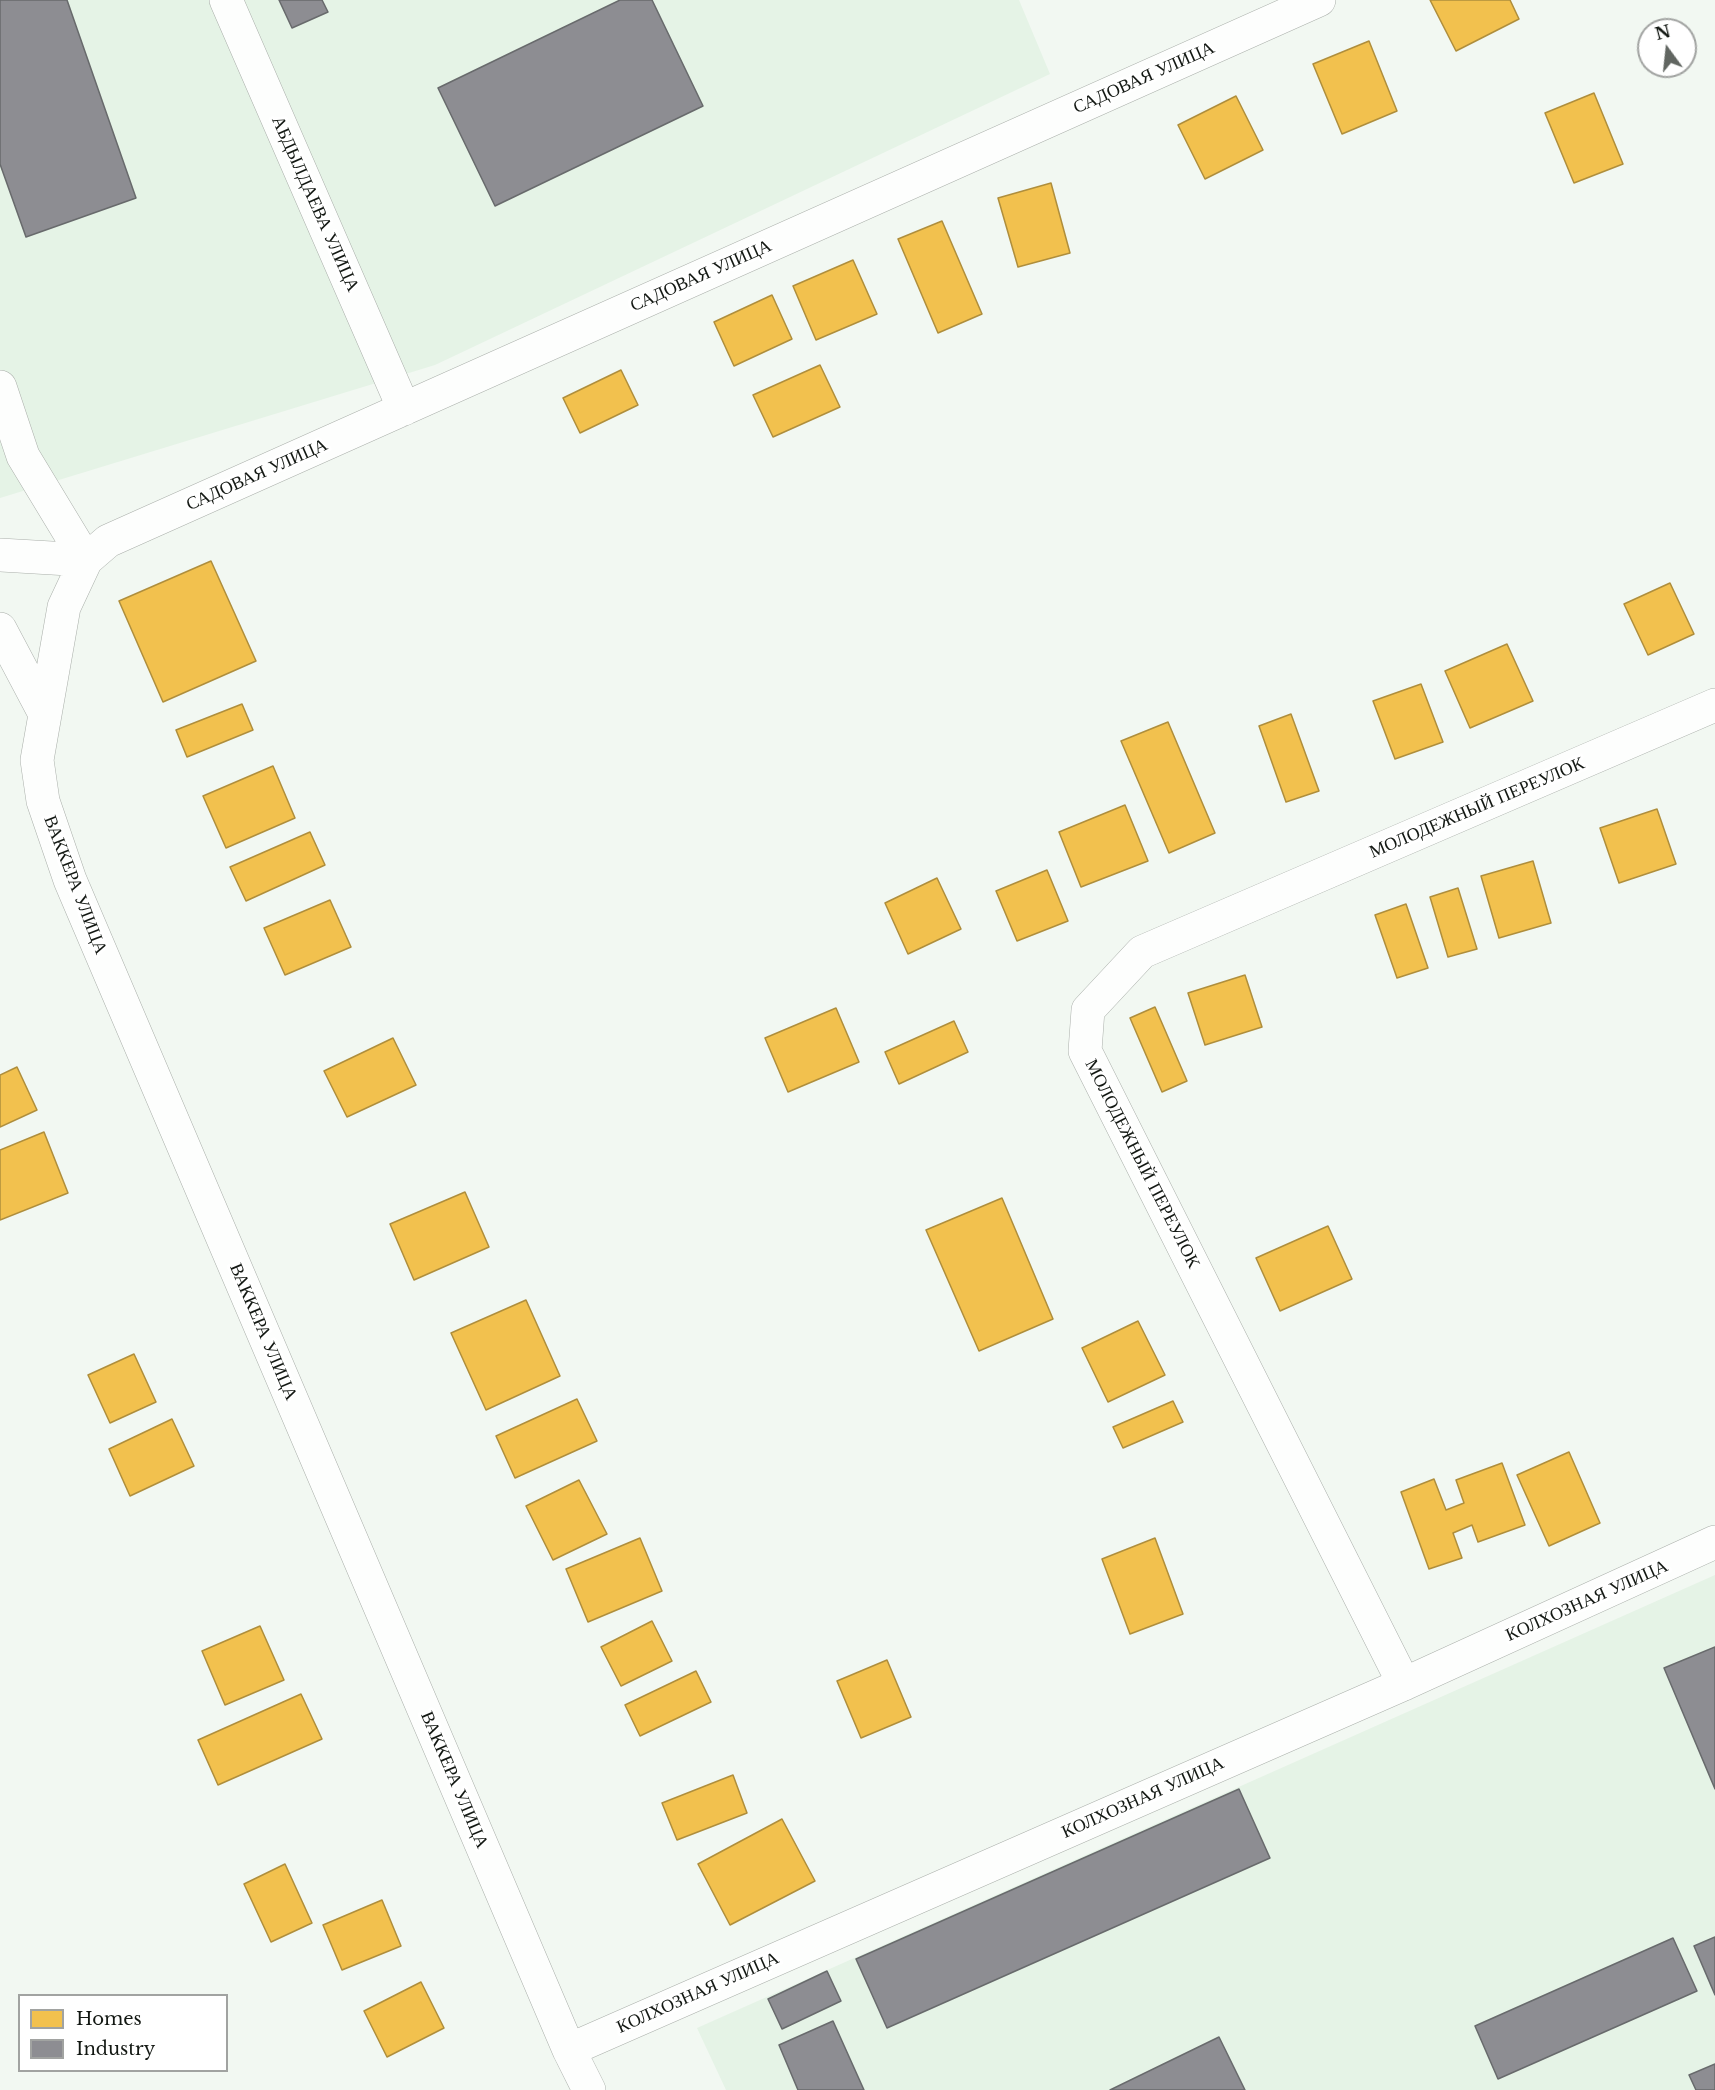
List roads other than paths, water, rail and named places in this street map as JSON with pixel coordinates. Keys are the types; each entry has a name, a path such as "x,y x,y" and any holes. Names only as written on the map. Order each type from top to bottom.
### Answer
{"street":[{"name":"АБДЫЛДАЕВА УЛИЦА","path":"226,0 404,409"},
{"name":"САДОВАЯ УЛИЦА","path":"86,560 108,541 1320,0"},
{"path":"0,387 22,456 86,560"},
{"path":"0,555 86,560"},
{"name":"ВАККЕРА УЛИЦА","path":"86,560 64,607 37,760 43,801 70,880 569,2050 589,2090"},
{"path":"0,629 45,714"},
{"name":"МОЛОДЕЖНЫЙ ПЕРЕУЛОК","path":"1404,1684 1085,1051 1088,1010 1142,952 1715,705"},
{"name":"КОЛХОЗНАЯ УЛИЦА","path":"569,2050 1404,1684 1715,1542"}]}
